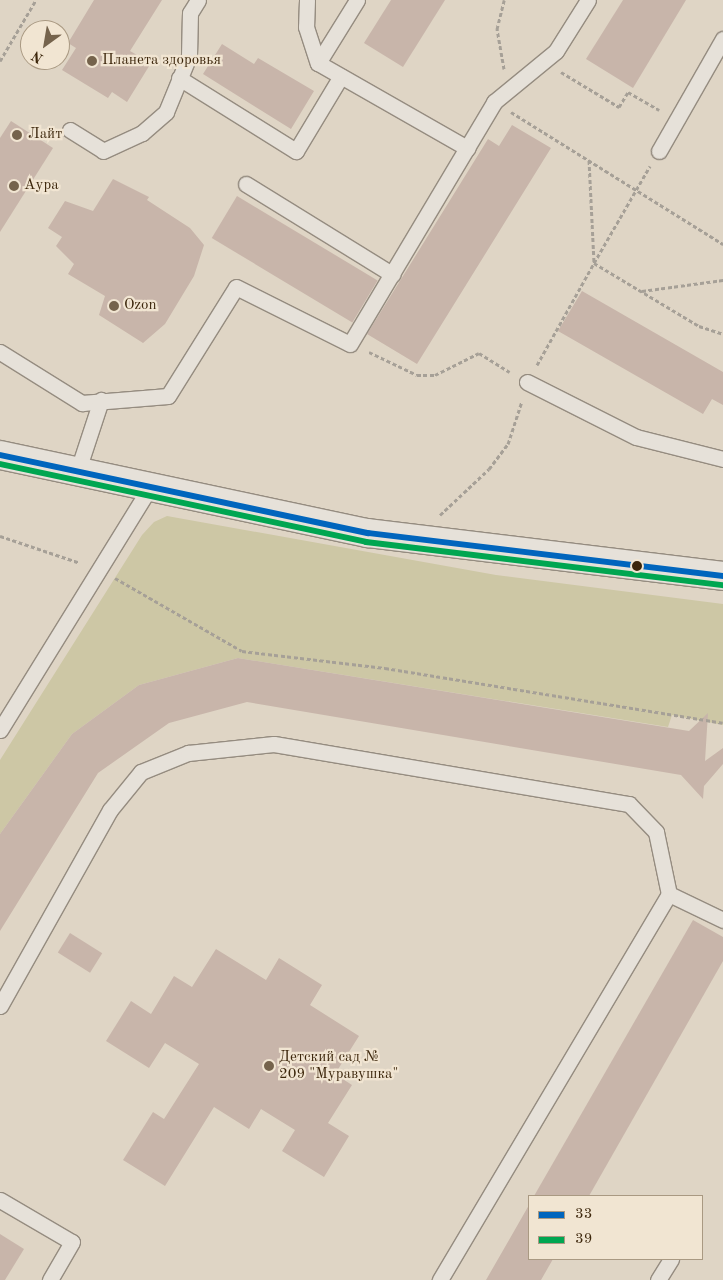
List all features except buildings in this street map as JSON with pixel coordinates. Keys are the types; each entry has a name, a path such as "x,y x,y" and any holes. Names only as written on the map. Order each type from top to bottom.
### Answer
{"main road":[{"path":"0,455 148,490 368,533 723,576"}],"lane":[{"path":"70,130 103,151 142,133 166,112 189,56 190,13 198,0"},
{"path":"307,0 306,27 318,63 467,148"},
{"path":"318,63 357,0"},
{"path":"0,352 82,403 168,396 236,287 350,344 494,102 556,51 588,0"},
{"path":"659,151 723,39"},
{"path":"179,78 296,151 341,76"},
{"path":"246,184 392,274"},
{"path":"528,382 636,437 723,459"},
{"path":"78,473 101,400"},
{"path":"0,730 148,490"},
{"path":"3,1001 110,810 141,772 188,753 274,744 629,804 656,832 669,894 440,1280"},
{"path":"669,894 723,920"},
{"path":"0,1200 72,1242 50,1280"},
{"path":"658,1280 670,1260"}],"path":[{"path":"0,61 36,0"},
{"path":"504,0 496,29 504,70 494,102 723,244"},
{"path":"570,78 619,107 628,92 676,121"},
{"path":"438,517 489,469 508,444 528,382 659,151"},
{"path":"589,160 594,263"},
{"path":"594,263 698,326 723,334"},
{"path":"640,291 723,280"},
{"path":"350,344 417,374 435,375 479,353 528,382"},
{"path":"0,536 100,569 242,651 385,668 723,723"}],"shaded area":[{"path":"167,516 496,575 723,604 723,725 672,715 668,727 238,658 139,685 72,734 0,834 0,760 142,535 154,522"}],"transit line":[{"name":"33","path":"0,455 368,533 723,576"},
{"name":"39","path":"0,464 366,542 722,585"}],"place":[{"name":"Планета здоровья","path":"92,61"},
{"name":"Лайт","path":"17,135"},
{"name":"Аура","path":"14,186"},
{"name":"Ozon","path":"114,306"},
{"name":"Детский сад № 209 \"Муравушка\"","path":"269,1066"}]}
